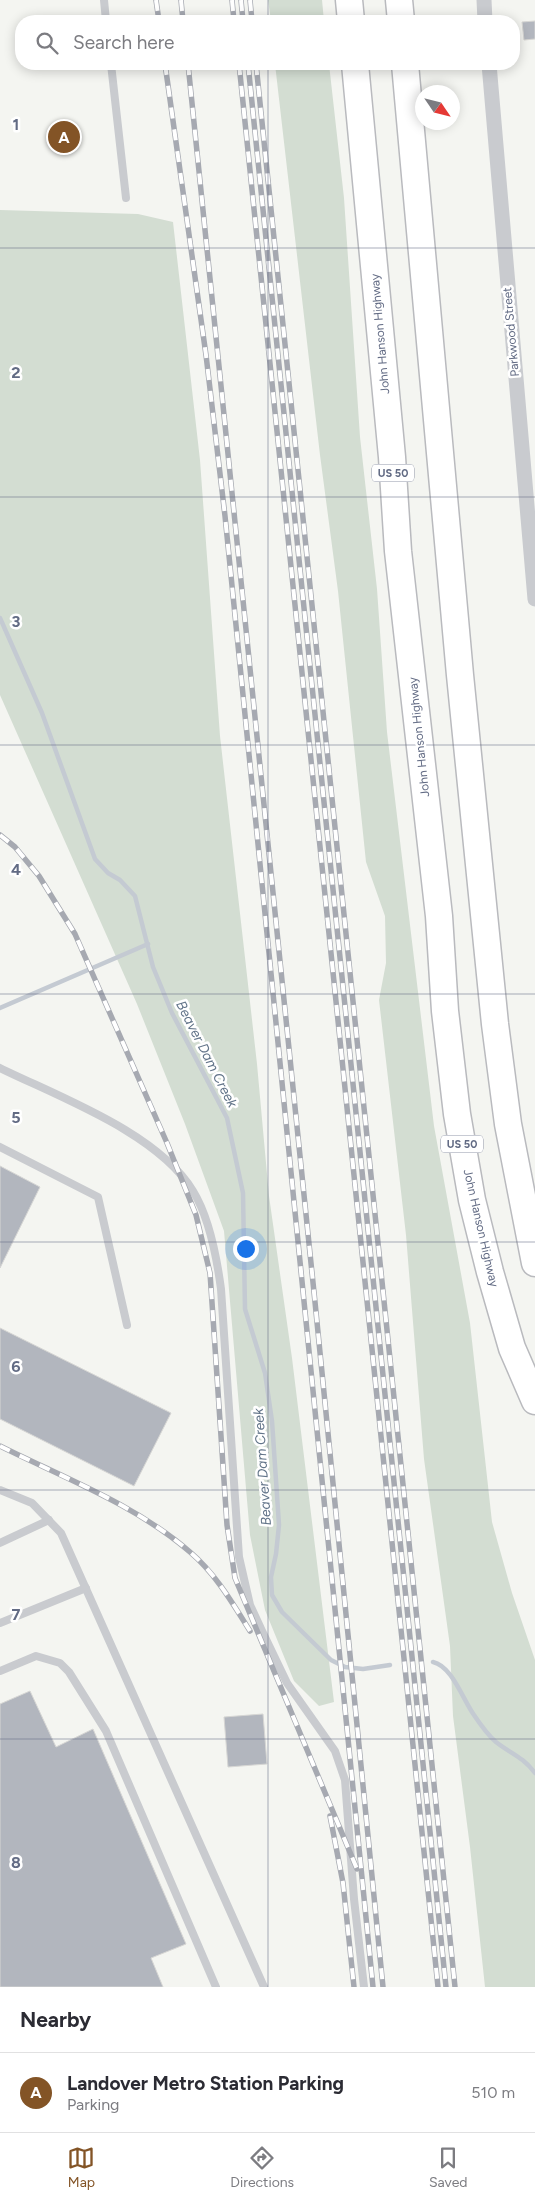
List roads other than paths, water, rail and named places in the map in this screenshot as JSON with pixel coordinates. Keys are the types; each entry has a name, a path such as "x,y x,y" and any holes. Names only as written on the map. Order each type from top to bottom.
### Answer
{"highway":[{"path":"349,0 350,15"},
{"path":"399,0 400,15"},
{"name":"John Hanson Highway","path":"356,70 392,457 398,551 437,899 445,1011 457,1114 472,1200 490,1272 512,1348 534,1400"},
{"path":"406,70 460,675 495,1024 508,1124 535,1263"}],"street":[{"path":"484,0 485,15"},
{"name":"Parkwood Street","path":"490,70 532,540 535,599"}],"lane":[{"path":"104,0 105,15"},
{"path":"113,70 126,198"},
{"path":"0,1068 99,1116 150,1146 172,1165 190,1186 198,1200 214,1251 221,1289 239,1557 250,1605 258,1623 287,1683 335,1751 346,1780 354,1899 364,1987"},
{"path":"0,1147 98,1197 127,1324"},
{"path":"0,1490 32,1503 61,1533 264,1987"},
{"path":"0,1543 49,1520"},
{"path":"0,1623 86,1588"},
{"path":"0,1671 36,1656 60,1663 69,1672 106,1731 216,1987"}],"waterway":[{"name":"Beaver Dam Creek","path":"0,618 42,713 95,859 108,873 120,880 135,896 153,967 172,1013 227,1118 243,1193 245,1309 265,1373 272,1421 279,1525 271,1577 272,1595 282,1612 331,1660 345,1667 363,1669 390,1665"},
{"path":"0,1008 148,944"},
{"name":"Beaver Dam Creek","path":"433,1662 446,1670 481,1726 490,1736 526,1763 535,1773"}],"railway":[{"path":"156,0 158,15"},
{"path":"181,0 182,15"},
{"path":"232,0 233,15"},
{"path":"241,0 242,15"},
{"path":"250,0 251,15"},
{"path":"166,70 206,355 225,516 373,1987"},
{"path":"189,70 383,1987"},
{"path":"240,70 438,1987"},
{"path":"249,70 446,1987"},
{"path":"257,70 455,1987"},
{"path":"0,835 15,847 39,876 75,934 167,1143 196,1215 210,1273 227,1525 235,1578 357,1869"},
{"path":"0,1446 99,1493 147,1520 169,1535 208,1570 250,1631"},
{"path":"330,1816 343,1883 354,1987"}],"place":[{"name":"Landover Metro Station Parking","path":"64,137"}]}
